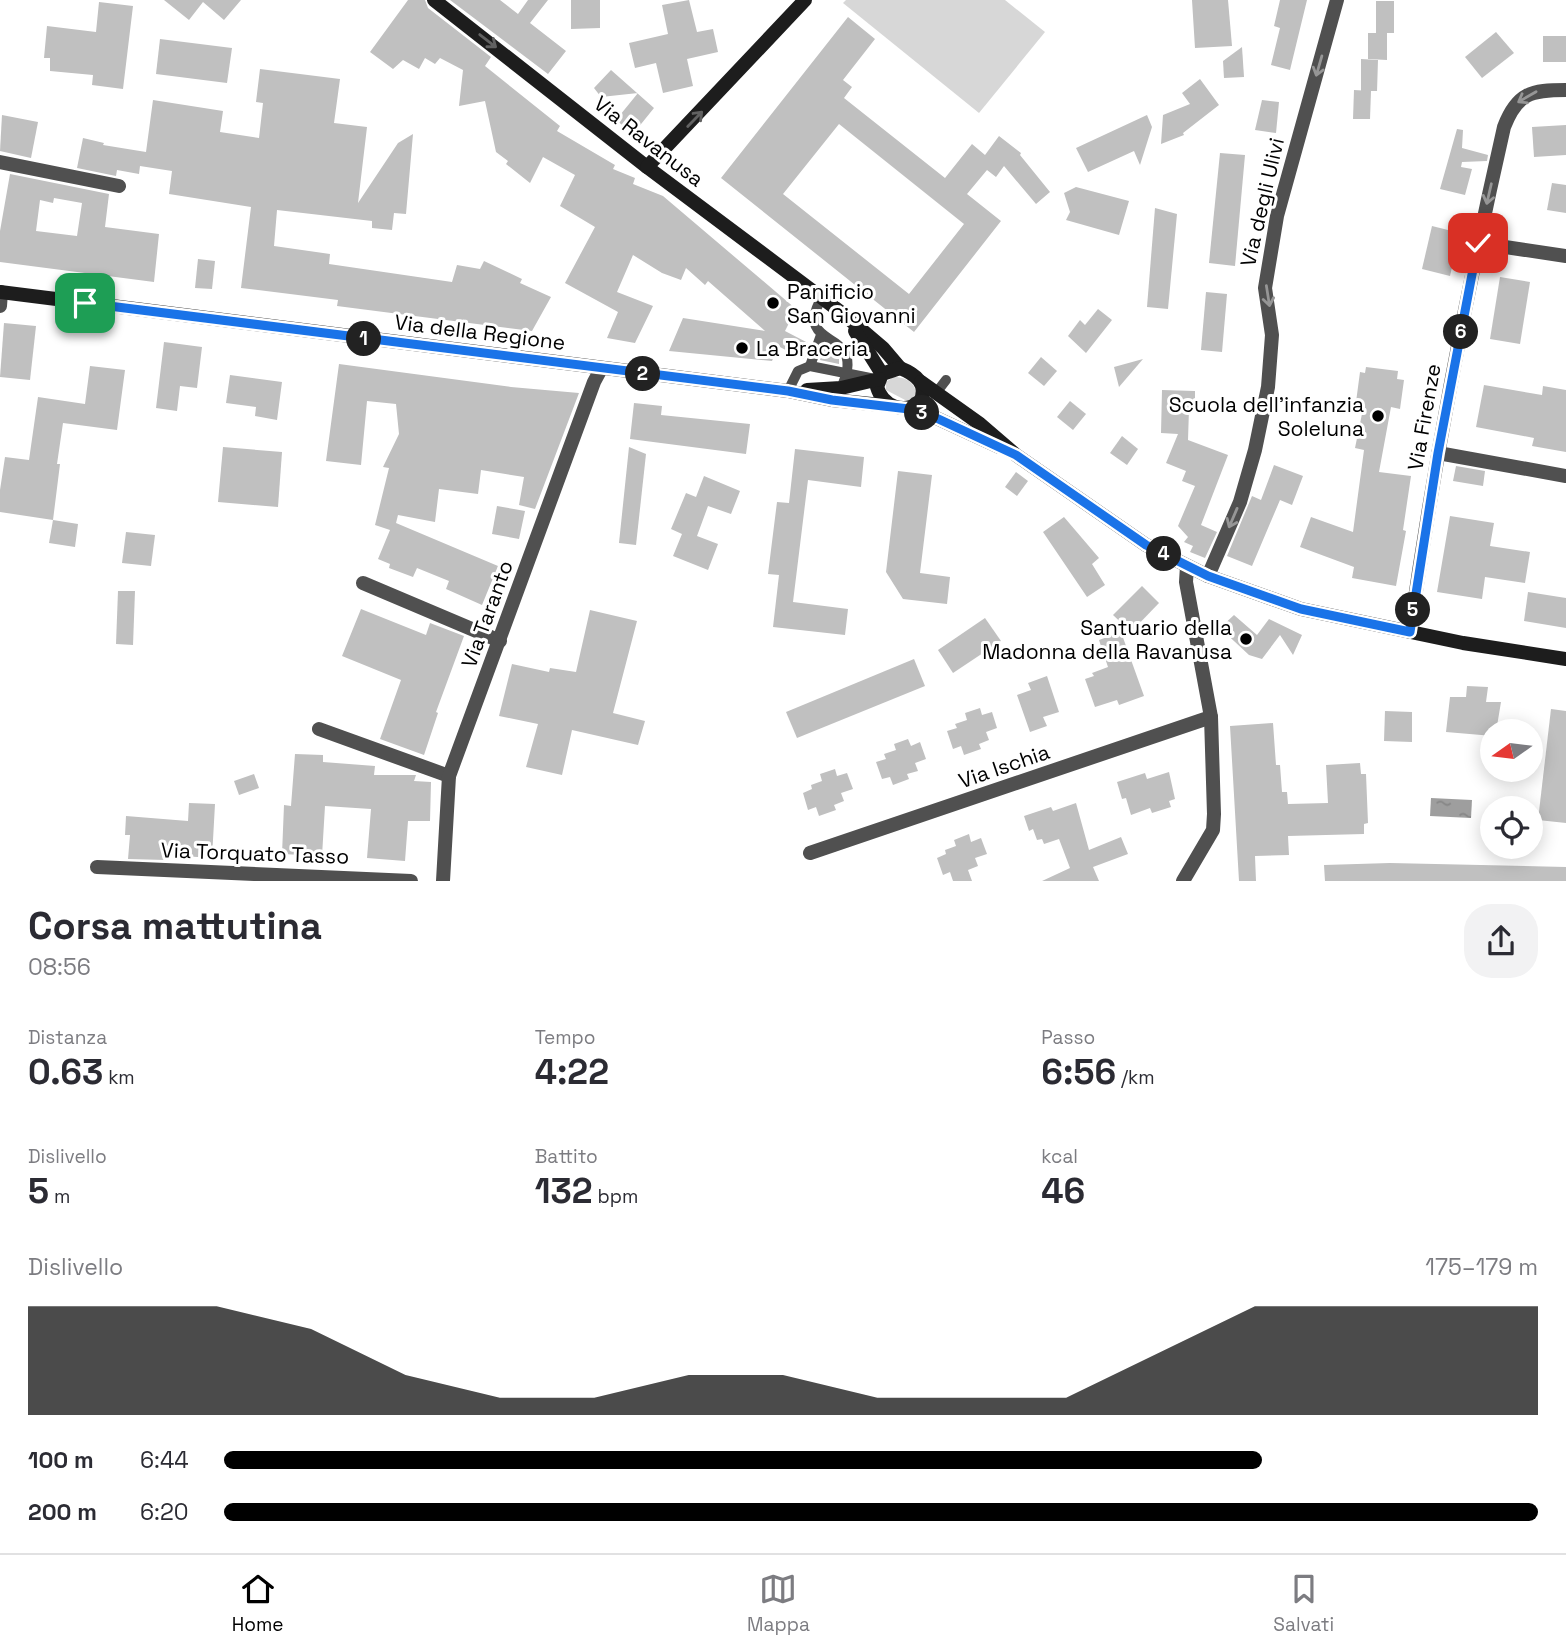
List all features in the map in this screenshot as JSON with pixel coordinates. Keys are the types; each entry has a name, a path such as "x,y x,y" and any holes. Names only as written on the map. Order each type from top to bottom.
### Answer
{"main road":[{"name":"Via Ravanusa","path":"434,0 647,167 842,313"},
{"path":"647,167 805,0"},
{"name":"Via della Regione","path":"0,297 788,391"},
{"path":"842,313 883,348 900,368 916,376 1016,455 1146,545 1187,566 1301,609 1410,632 1566,659"},
{"path":"842,313 861,339 880,377 877,387 879,393 891,406"},
{"path":"788,391 880,377 900,368"},
{"path":"909,409 923,397 921,382"},
{"path":"788,391 832,400 909,409 932,416 1016,455"}],"street":[{"name":"Via degli Ulivi","path":"1208,576 1240,502 1255,450 1268,387 1272,335 1265,288 1277,216 1338,0"},
{"name":"Via Firenze","path":"1410,632 1438,453 1478,243 1504,127 1520,99 1541,90 1566,90"},
{"path":"0,162 118,186"},
{"path":"1478,243 1566,256"},
{"name":"Via Taranto","path":"443,881 449,776 601,369"},
{"path":"1438,453 1566,476"},
{"path":"1183,881 1213,830 1211,718 1185,582 1187,566"},
{"path":"363,583 500,640"},
{"name":"Via Ischia","path":"810,853 1211,718"},
{"path":"319,729 449,776"},
{"name":"Via Torquato Tasso","path":"97,867 176,876 411,881"}],"lane":[{"path":"810,366 844,381 848,357 843,348 821,335 815,322 815,310 821,299"},
{"path":"788,391 799,371 810,366 821,335"},
{"path":"936,393 946,380"}],"shaded area":[{"path":"846,0 1005,0 1045,32 979,113 843,3"},
{"path":"893,377 911,382 916,398 907,401 886,390 886,382"}],"water":[{"path":"1431,798 1472,800 1471,818 1430,816"}],"building":[{"path":"164,0 241,0 224,20 203,2 189,20"},
{"path":"408,0 425,0 428,8 491,57 485,66 560,126 557,131 615,165 613,169 635,178 633,184 663,196 796,309 785,331 810,344 805,357 803,359 778,346 772,361 669,351 683,318 765,331 708,281 705,285 686,268 681,280 662,273 633,255 617,292 653,306 635,343 607,338 618,312 565,283 595,227 560,206 575,175 543,157 530,183 506,164 508,161 496,152 485,101 459,106 463,70 440,58 435,64 425,58 419,69 403,60 393,69 370,52"},
{"path":"450,0 500,0 518,14 528,0 548,0 530,23 566,51 548,74"},
{"path":"571,0 600,0 600,28 571,29"},
{"path":"689,0 697,32 713,29 718,52 687,59 693,86 663,93 656,63 635,68 629,43 668,34 662,5"},
{"path":"1192,0 1228,0 1232,46 1195,48"},
{"path":"1280,0 1307,0 1290,70 1271,65 1280,28 1274,26"},
{"path":"1376,1 1394,1 1394,33 1387,33 1387,60 1368,59 1368,33 1376,33"},
{"path":"99,2 133,6 123,89 92,85 93,75 50,71 50,58 44,58 47,26 96,32"},
{"path":"848,17 875,39 843,80 852,87 844,98 945,178 972,144 985,155 999,136 1021,153 1050,192 1036,204 1004,166 996,177 987,170 967,194 1001,221 914,332 721,178","holes":["839,124 964,224 909,294 783,194"]},
{"path":"1496,32 1514,53 1482,78 1465,57"},
{"path":"1543,36 1566,36 1566,62 1543,62"},
{"path":"160,39 232,48 227,83 156,74"},
{"path":"1242,47 1244,77 1224,78 1223,61"},
{"path":"1361,59 1378,60 1377,91 1361,91"},
{"path":"260,69 340,79 334,123 367,127 358,203 398,143 413,134 406,214 394,213 392,230 372,228 372,221 277,210 274,246 330,254 329,264 452,282 457,265 480,269 484,261 522,279 520,283 551,297 532,331 337,306 338,300 241,288 251,207 169,194 172,171 140,166 139,174 117,170 116,176 77,168 83,138 104,143 103,145 146,152 153,100 223,111 220,132 259,138 263,103 256,102"},
{"path":"611,70 637,93 601,97 594,88"},
{"path":"1200,79 1219,105 1183,133 1184,135 1161,144 1163,115 1190,104 1182,93"},
{"path":"1354,90 1371,91 1370,119 1353,119"},
{"path":"638,94 654,108 633,134 616,120"},
{"path":"1262,100 1279,102 1276,133 1255,130"},
{"path":"2,115 38,122 31,158 0,151"},
{"path":"1147,115 1152,127 1140,165 1134,151 1088,172 1076,148"},
{"path":"1566,125 1566,155 1534,157 1532,127"},
{"path":"1457,129 1463,130 1462,148 1488,155 1487,161 1462,162 1461,167 1472,169 1465,195 1440,189"},
{"path":"1220,153 1245,155 1235,266 1209,263"},
{"path":"10,174 109,194 105,227 159,234 154,282 0,262 0,231","holes":["54,198 82,203 77,236 36,231 40,200 53,203"]},
{"path":"1552,183 1566,185 1566,213 1547,210"},
{"path":"1076,187 1129,201 1119,235 1066,220 1070,212 1064,193"},
{"path":"1155,208 1177,214 1168,309 1147,307"},
{"path":"1432,226 1460,233 1450,276 1422,269"},
{"path":"198,259 215,261 212,289 195,288"},
{"path":"1500,277 1530,282 1520,344 1490,339"},
{"path":"1206,292 1227,294 1222,352 1201,350"},
{"path":"1098,309 1112,320 1086,353 1068,336 1080,320 1085,325"},
{"path":"4,323 36,326 30,380 0,377"},
{"path":"164,342 202,347 197,388 180,386 177,411 156,408"},
{"path":"825,345 839,358 839,364 820,360"},
{"path":"1041,357 1057,371 1044,386 1028,373"},
{"path":"1143,359 1119,387 1114,367"},
{"path":"339,364 511,387 579,393 535,509 519,505 524,477 481,470 478,494 439,489 435,522 398,515 396,523 498,566 482,605 446,589 449,581 417,568 413,577 389,568 390,564 378,559 390,530 375,525 389,468 383,467 399,434 396,404 367,401 361,465 326,461"},
{"path":"90,366 125,370 117,430 63,423 53,520 0,512 5,457 29,460 38,397 85,404"},
{"path":"1366,367 1398,371 1397,379 1404,380 1400,409 1391,407 1379,472 1411,476 1403,530 1406,531 1396,586 1352,578 1354,567 1300,547 1311,517 1353,532 1364,450 1355,448 1364,404 1356,402 1360,372 1365,373"},
{"path":"230,375 282,382 277,420 255,416 256,407 226,403"},
{"path":"1484,385 1542,395 1543,386 1566,390 1566,452 1532,446 1534,438 1476,427"},
{"path":"1162,390 1195,391 1195,410 1189,409 1188,440 1228,455 1201,525 1217,532 1205,558 1190,552 1193,546 1184,542 1188,537 1178,526 1195,486 1182,481 1186,471 1166,463 1178,434 1161,433"},
{"path":"1070,401 1086,414 1073,430 1057,417"},
{"path":"634,403 662,406 661,415 750,424 746,454 630,439"},
{"path":"1122,436 1138,449 1127,465 1110,453"},
{"path":"223,447 282,452 278,507 218,502"},
{"path":"629,447 646,454 636,545 619,543"},
{"path":"795,449 864,457 861,487 808,480 793,602 848,609 845,635 773,627 779,575 768,574 777,502 789,503"},
{"path":"1274,465 1303,476 1292,505 1280,500 1252,566 1227,556 1252,496 1261,500"},
{"path":"1456,466 1485,471 1483,486 1453,481"},
{"path":"898,471 932,475 920,573 950,577 947,604 903,599 886,572"},
{"path":"1016,472 1028,481 1017,496 1005,487"},
{"path":"704,476 740,491 731,514 708,506 697,536 718,544 708,570 673,556 682,534 671,529 686,493 696,497"},
{"path":"497,506 525,511 519,539 492,534"},
{"path":"1450,516 1494,523 1490,546 1530,552 1525,583 1485,577 1482,599 1437,592"},
{"path":"1064,517 1099,558 1092,564 1105,585 1087,597 1043,532"},
{"path":"53,520 78,524 75,547 49,543"},
{"path":"126,532 155,535 151,566 122,563"},
{"path":"1142,586 1159,603 1131,632 1113,615"},
{"path":"118,591 135,591 133,645 116,644"},
{"path":"1528,592 1566,598 1566,628 1524,621"},
{"path":"361,609 426,635 430,623 464,636 436,712 438,713 424,755 380,739 401,680 342,656"},
{"path":"590,610 637,621 613,713 645,721 638,745 572,730 562,775 526,767 538,724 499,716 512,664 549,672 550,668 576,672"},
{"path":"1234,615 1257,635 1269,619 1302,635 1293,655 1280,635 1262,659 1249,655 1220,628"},
{"path":"985,618 1001,641 953,673 938,650"},
{"path":"1121,632 1144,696 1119,705 1117,700 1095,707 1085,679 1108,667 1099,640"},
{"path":"914,659 925,686 797,738 786,712"},
{"path":"1047,676 1059,712 1043,717 1047,726 1030,732 1017,695 1031,690 1028,683"},
{"path":"1467,686 1488,687 1486,702 1501,702 1498,719 1480,719 1480,735 1446,732 1450,697 1466,697"},
{"path":"980,708 982,715 992,712 997,728 986,732 989,740 979,744 981,749 964,755 961,746 953,749 947,731 957,728 955,724 967,720 965,713"},
{"path":"1551,709 1566,711 1566,823 1543,821 1543,796 1541,796"},
{"path":"1385,711 1412,712 1412,742 1384,741"},
{"path":"1273,723 1276,765 1280,765 1282,792 1287,792 1288,804 1328,803 1326,765 1360,763 1361,774 1366,774 1368,823 1364,824 1364,834 1288,836 1289,855 1255,856 1256,881 1239,881 1230,726"},
{"path":"908,739 911,746 920,742 926,759 915,763 918,771 907,774 909,779 893,785 890,777 882,779 876,762 886,759 884,754 896,750 894,744"},
{"path":"295,754 323,755 323,762 375,766 374,775 416,775 414,781 431,782 430,821 408,821 405,861 367,858 371,809 325,806 322,856 282,854 284,805 291,806"},
{"path":"835,769 837,776 847,773 853,789 841,793 844,801 834,805 836,810 819,816 816,807 808,810 803,793 812,789 811,785 822,781 820,774"},
{"path":"1169,772 1175,799 1169,801 1171,807 1152,813 1150,808 1131,815 1117,782 1145,773 1147,779"},
{"path":"254,774 259,788 239,795 234,781"},
{"path":"189,803 215,804 212,858 168,855 165,860 128,859 130,835 125,835 126,816 188,821"},
{"path":"1076,803 1089,850 1121,837 1128,854 1093,867 1099,881 1042,881 1070,868 1059,839 1044,844 1042,839 1037,840 1033,829 1029,831 1024,816 1051,807 1053,811"},
{"path":"969,834 971,842 981,838 987,854 975,858 978,866 968,870 972,881 953,881 950,872 943,875 937,858 946,854 945,850 956,846 954,840"},
{"path":"1390,863 1566,867 1566,881 1325,881 1324,865"}],"place":[{"name":"Panificio San Giovanni","path":"773,303"},
{"name":"La Braceria","path":"742,348"},
{"name":"Scuola dell'infanzia Soleluna","path":"1378,416"},
{"name":"Santuario della Madonna della Ravanusa","path":"1246,639"}],"route":[{"path":"85,303 788,391 832,400 909,409 932,416 1016,455 1146,545 1208,576 1301,609 1410,632 1438,453 1478,243"}]}
